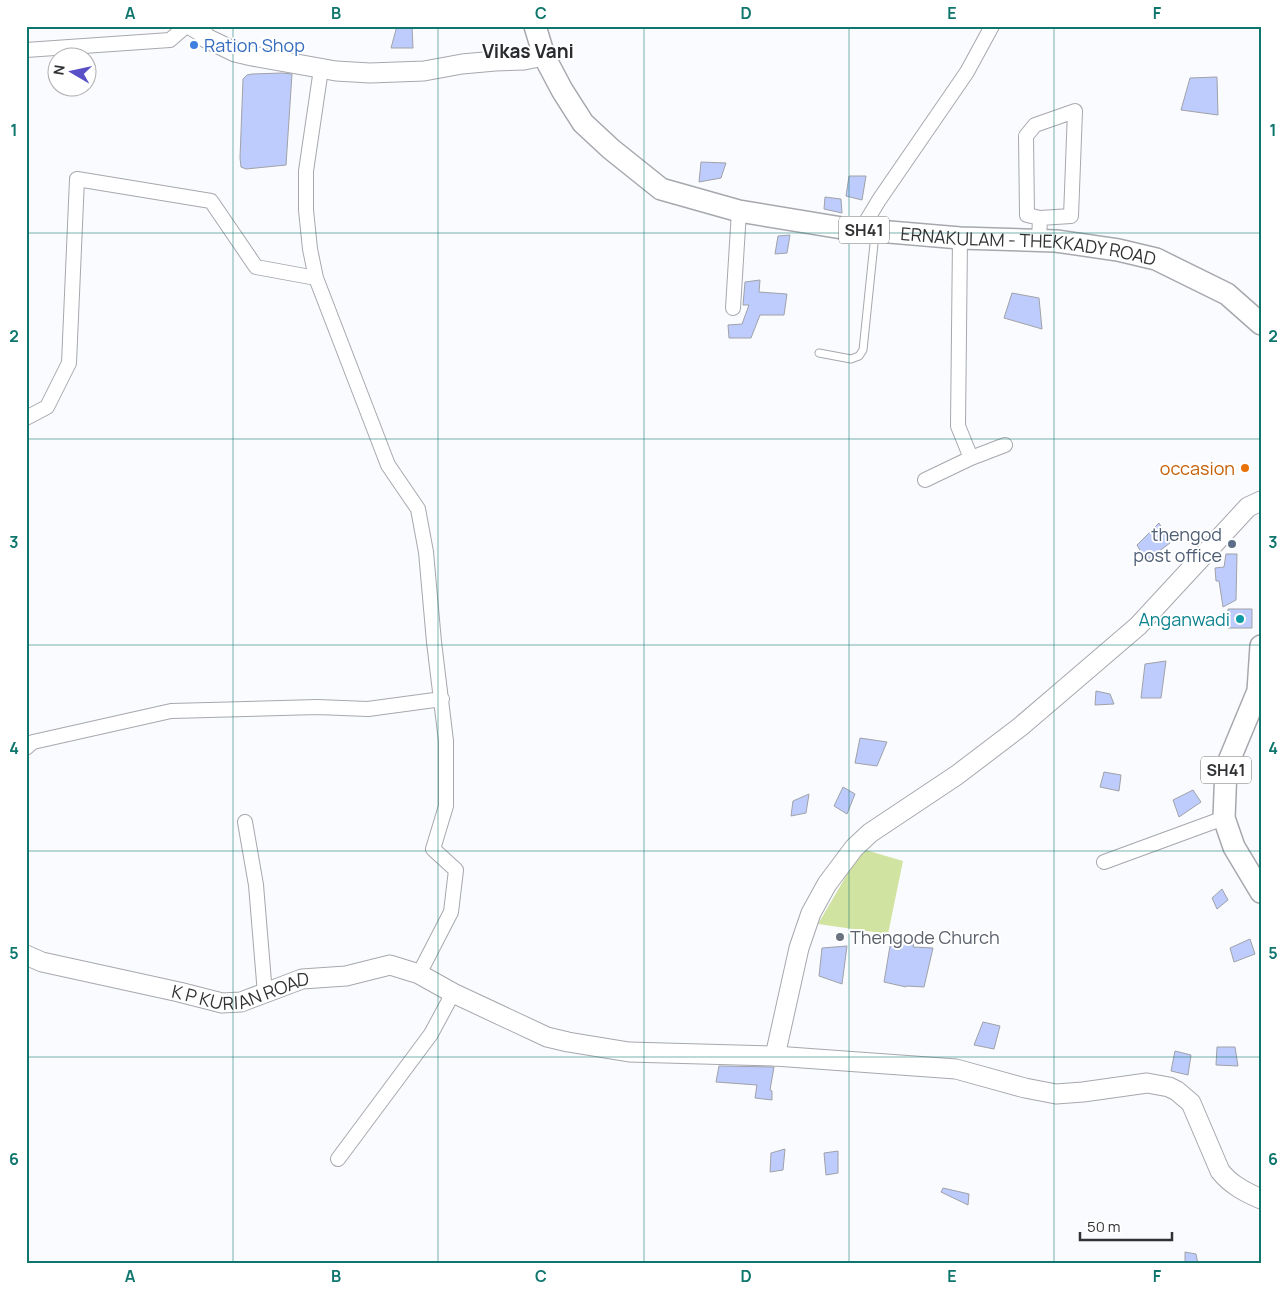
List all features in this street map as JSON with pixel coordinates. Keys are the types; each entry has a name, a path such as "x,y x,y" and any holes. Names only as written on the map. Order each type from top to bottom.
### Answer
{"main road":[{"name":"ERNAKULAM - THEKKADY ROAD","path":"535,26 544,56 562,90 583,123 610,149 661,189 738,211 842,228 960,238 1056,241 1118,250 1156,259 1227,294 1261,324"},
{"name":"SH41","path":"1261,646 1258,691 1226,768 1224,818 1234,847 1261,892"}],"street":[{"path":"26,50 170,40 186,26"},
{"path":"192,26 202,32 206,38 235,52 336,71 370,73 416,71 468,63 524,60 544,56"},
{"path":"868,230 879,200 967,72 992,26"},
{"path":"321,69 306,170 306,210 310,249 316,278 388,465 418,509 426,552 434,642 442,699 446,741 446,806 432,850 456,870 451,912 419,974"},
{"path":"1075,111 1071,216 1040,218 1027,215 1026,136 1035,125 1075,111"},
{"path":"26,418 47,407 68,363 77,179 210,201 256,267 316,278"},
{"path":"733,308 738,211"},
{"path":"1039,240 1040,218"},
{"path":"960,238 958,426 971,458"},
{"path":"925,480 971,458 1005,445"},
{"path":"775,1056 798,948 811,913 827,884 854,848 870,833 956,775 1020,727 1062,692 1138,626 1248,507 1261,501"},
{"path":"26,748 33,742 171,711 317,706 368,709 442,699"},
{"path":"1104,862 1224,818"},
{"path":"245,822 256,885 265,994"},
{"name":"K P KURIAN ROAD","path":"26,956 42,962 222,1003 241,1002 302,979 346,976 390,965 419,974 453,993 547,1036 568,1042 629,1052 775,1056 956,1069 1056,1094 1147,1083 1169,1087 1177,1090 1191,1103 1220,1171 1225,1178 1239,1188 1261,1199"},
{"path":"338,1158 431,1034 453,993"}],"lane":[{"path":"819,353 851,359 859,356 863,350 868,230"}],"green space":[{"path":"862,849 903,861 888,934 818,924"}],"building":[{"path":"397,26 412,26 413,48 391,48"},
{"path":"252,74 292,74 286,165 246,169 241,167 243,79 247,75"},
{"path":"1217,77 1218,115 1181,110 1190,78"},
{"path":"701,162 726,163 721,178 699,182"},
{"path":"849,176 866,176 862,200 846,196"},
{"path":"825,197 841,199 842,213 824,209"},
{"path":"790,235 787,253 775,254 778,236"},
{"path":"760,280 759,292 787,294 784,315 760,315 751,338 729,338 728,325 742,324 749,305 743,305 745,282"},
{"path":"1012,293 1039,298 1042,329 1004,318"},
{"path":"1159,523 1170,543 1146,561 1137,545"},
{"path":"1226,554 1237,554 1236,600 1223,607 1219,581 1216,581 1215,568 1224,567"},
{"name":"Anganwadi","path":"1228,609 1252,609 1252,628 1228,628"},
{"path":"1166,661 1161,698 1141,698 1145,664"},
{"path":"1096,691 1110,694 1114,704 1095,705"},
{"path":"860,738 887,742 877,766 855,763"},
{"path":"1104,772 1121,775 1119,791 1100,787"},
{"path":"843,787 855,794 847,814 834,806"},
{"path":"1193,790 1201,802 1179,817 1173,800"},
{"path":"809,794 806,813 791,816 793,801"},
{"path":"1222,889 1228,900 1217,909 1212,898"},
{"path":"1250,939 1255,954 1234,962 1230,948"},
{"path":"891,940 914,942 913,947 933,948 924,987 906,987 884,982"},
{"path":"847,946 842,984 819,976 822,948"},
{"path":"983,1022 1000,1026 994,1049 974,1045"},
{"path":"1217,1047 1235,1047 1238,1066 1216,1065"},
{"path":"1175,1051 1191,1055 1188,1075 1171,1071"},
{"path":"719,1066 774,1067 770,1090 772,1091 772,1100 755,1098 757,1085 716,1082"},
{"path":"785,1149 783,1170 770,1172 771,1153"},
{"path":"838,1151 838,1173 826,1175 824,1153"},
{"path":"943,1188 969,1194 968,1205 941,1192"},
{"path":"1185,1252 1196,1254 1198,1264 1185,1264"}],"place":[{"name":"Ration Shop","path":"194,45"},
{"name":"occasion","path":"1245,468"},
{"name":"thengod post office","path":"1232,544"},
{"name":"Anganwadi","path":"1240,619"},
{"name":"Thengode Church","path":"840,937"}],"district":[{"name":"Vikas Vani","path":"528,51"}]}
